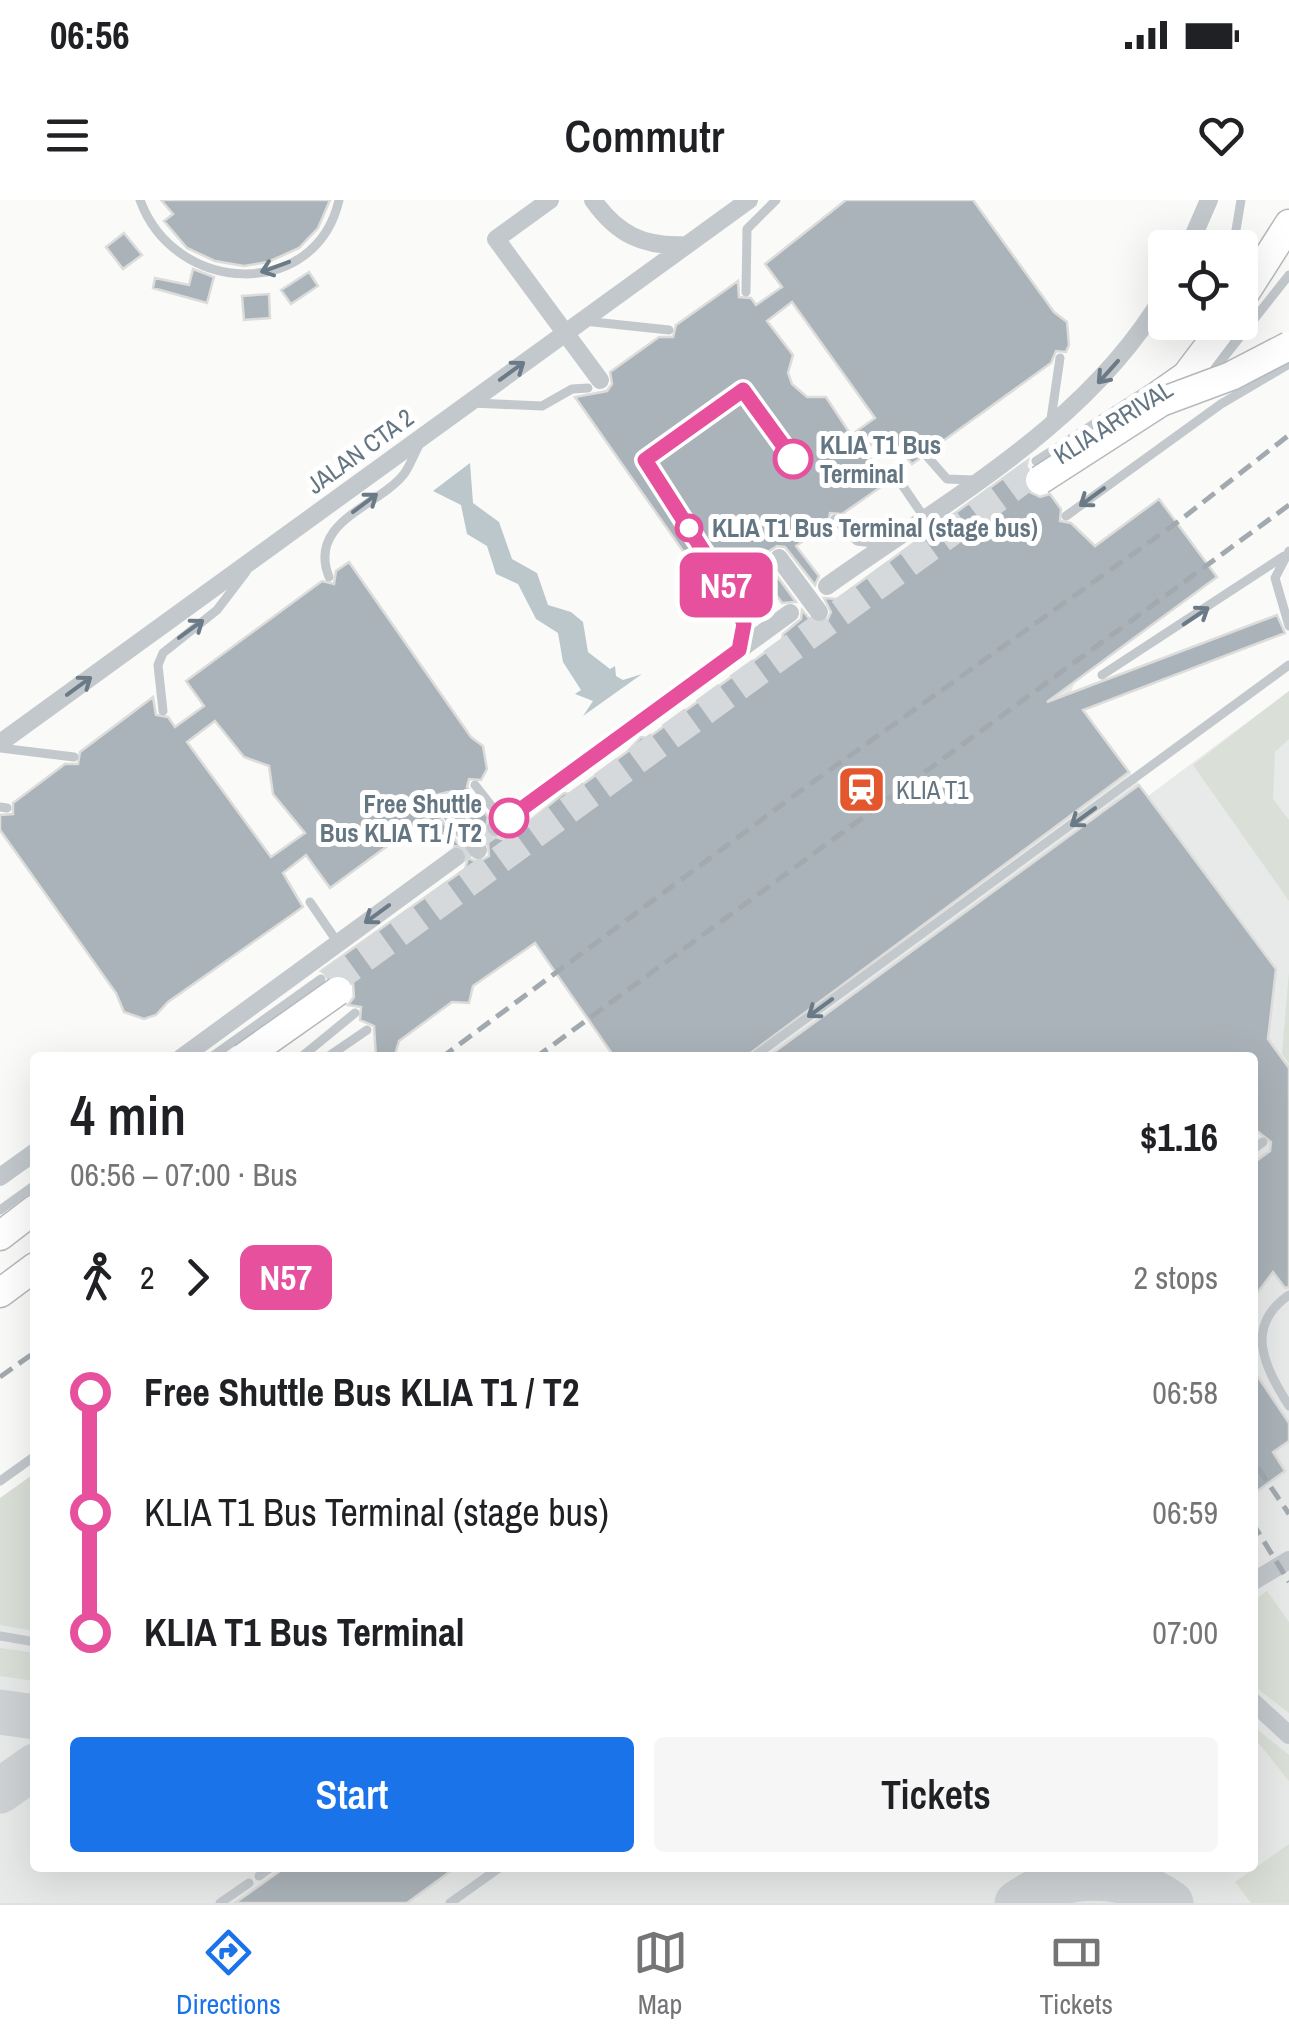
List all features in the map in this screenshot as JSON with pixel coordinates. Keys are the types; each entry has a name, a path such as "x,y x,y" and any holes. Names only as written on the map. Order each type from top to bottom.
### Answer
{"main road":[{"path":"1258,273 1289,224"},
{"name":"KLIA ARRIVAL","path":"1037,471 1108,421 1174,386 1212,340"},
{"path":"1037,471 1136,416 1289,346"},
{"path":"253,1052 336,992"},
{"path":"1,1227 30,1213"},
{"path":"0,1293 30,1271"}],"street":[{"path":"550,200 496,239 594,384"},
{"path":"593,200 610,223 634,239 658,246 687,245"},
{"name":"JALAN CTA 2","path":"0,746 749,200"},
{"path":"1196,230 1209,200"},
{"path":"827,586 1044,430 1118,361 1148,318"},
{"path":"779,558 819,612"},
{"path":"500,824 790,613"},
{"path":"444,804 478,850"},
{"path":"189,1052 456,856"},
{"path":"0,1177 30,1156"},
{"path":"1258,1578 1287,1559"},
{"path":"1258,1708 1289,1735"}],"lane":[{"path":"140,200 147,220 165,244 188,262 217,273 247,275 276,268 302,254 323,234 339,200"},
{"path":"746,292 747,229 776,200"},
{"path":"1236,230 1242,200"},
{"path":"1079,470 1200,385 1235,347 1289,275"},
{"path":"582,321 670,330"},
{"path":"1037,471 1177,372 1197,340"},
{"path":"1044,430 1056,408 1060,358"},
{"path":"1066,516 1221,404 1289,364"},
{"path":"469,402 542,406 572,389 594,384"},
{"path":"329,577 325,558 330,536 347,517 404,475 423,436"},
{"path":"925,454 946,479 977,479"},
{"path":"898,479 924,516"},
{"path":"835,519 856,541 888,542"},
{"path":"1286,553 1276,586 1289,626"},
{"path":"1102,675 1286,553"},
{"path":"163,711 158,664 163,653 217,610 257,557"},
{"path":"732,596 744,624 739,650"},
{"path":"760,1052 1289,665"},
{"path":"0,746 74,757"},
{"path":"475,786 500,824"},
{"path":"310,902 338,943"},
{"path":"221,1052 336,992"},
{"path":"303,1052 336,992"},
{"path":"335,1052 367,1030"},
{"path":"1258,1146 1263,1142"},
{"path":"1,1227 30,1190"},
{"path":"1289,1295 1268,1314 1261,1334 1263,1360 1289,1406"},
{"path":"0,1481 30,1460"},
{"path":"0,1636 30,1641"},
{"path":"1258,1713 1269,1720"},
{"path":"259,1876 264,1872"},
{"path":"450,1903 493,1872"},
{"path":"220,1903 248,1883"}],"shaded area":[{"path":"470,463 473,503 499,522 512,559 537,573 548,605 571,612 583,622 588,652 610,669 615,666 616,676 623,680 642,674 583,716 593,701 575,694 581,690 563,662 558,633 536,619 518,584 496,574 487,546 467,534 461,505 433,491"},
{"path":"1159,499 1217,577 1076,679 1070,694 1148,796 1289,691 1289,1903 0,1903 0,1503 30,1481 30,1872 1258,1872 1258,1052 611,1052 535,943"},
{"path":"1289,691 1289,739 1275,752 1273,799 1289,820 1289,901 1193,765"},
{"path":"1289,972 1289,1063 1282,1054"},
{"path":"30,1477 30,1630 0,1625 0,1498"},
{"path":"1267,1591 1289,1622 1289,1713 1258,1689 1258,1597"},
{"path":"0,1648 30,1652 30,1680 0,1676"},
{"path":"1258,1730 1289,1755 1289,1781 1258,1742"},
{"path":"1289,1844 1289,1903 1251,1903 1235,1882 1249,1872 1258,1872 1258,1866"}],"building":[{"path":"161,200 330,200 318,228 299,248 268,262 244,266 215,261 187,248 164,221 173,214"},
{"path":"846,200 973,200 1054,312 1067,322 1069,345 1066,352 1056,351 1051,363 932,449 920,447 919,459 912,464 887,434 864,450 888,482 842,514 830,513 828,524 796,546 819,576 815,585 785,547 777,546 768,552 769,565 796,602 782,603 754,564 741,591 730,587 724,596 713,595 701,585 697,571 575,397 607,391 612,384 610,372 659,337 673,337 676,325 738,281 739,297 751,298 756,305 782,287 765,264","holes":["792,302 875,418 851,435 826,397 807,397 792,384 788,373 793,355 767,321"]},
{"path":"124,233 142,255 123,269 106,247"},
{"path":"193,269 214,277 207,303 153,288 155,278 189,285"},
{"path":"309,272 318,286 291,304 281,290"},
{"path":"269,294 270,318 244,320 242,296"},
{"path":"1028,460 1023,480 1026,490 1040,497 1050,494 1061,509 1060,521 1071,523 1095,546 1159,499 1217,577 1047,702 1277,615 1285,633 1083,710 1129,772 752,1052 611,1052 535,943 473,986 469,1003 452,1002 399,1041 396,1052 376,1052 374,1026 360,1020 361,1007 348,1005 354,997 353,982 344,975 329,976 321,971 465,869 468,858 478,862 489,856 488,843 448,792 436,795 432,806 459,845 449,847 427,817 330,888 306,855 283,873 303,907 168,1002 156,1015 144,1019 124,1012 116,993 0,830 0,815 13,814 13,803 65,764 78,764 80,752 153,697 156,715 168,717 175,727 204,706 186,681 322,581 334,584 336,571 349,562 471,737 483,746 487,769 481,780 469,779 467,787 488,817 485,834 506,840 564,793 570,794 628,751 641,737 648,738 782,640 783,634 801,619 802,610 813,623 826,623 831,612 824,598 837,599","holes":["215,721 244,757 269,766 273,794 305,833 271,857 187,742"]},
{"path":"1139,785 1276,969 1268,1039 1289,1068 1289,1287 1285,1288 1273,1272 1258,1292 1258,1160 1270,1151 1271,1142 1258,1132 1258,1052 774,1052"},
{"path":"1258,1377 1289,1423 1289,1441 1273,1452 1285,1471 1258,1491"},
{"path":"278,1872 450,1872 407,1903 235,1903"}],"taxiway":[{"path":"0,1712 30,1716"},
{"path":"0,1791 30,1770"},
{"path":"1017,1903 1054,1884 1094,1878 1134,1884 1171,1903"}],"tunnel":[{"path":"330,983 1034,472"},
{"path":"456,857 496,827"}],"railway":[{"path":"449,1052 799,792 1179,521 1289,435"},
{"path":"543,1052 1289,505"},
{"path":"0,1377 30,1356"},
{"path":"1258,1468 1289,1514"},
{"path":"1258,1532 1289,1582"}],"bus line":[{"name":"N57","path":"509,818 739,650 744,624 741,613 645,460 743,390 793,459"}],"place":[{"name":"KLIA T1 Bus Terminal","path":"793,459"},
{"name":"KLIA T1 Bus Terminal (stage bus)","path":"689,528"},
{"name":"KLIA T1","path":"861,790"},
{"name":"Free Shuttle Bus KLIA T1 / T2","path":"509,818"}]}
